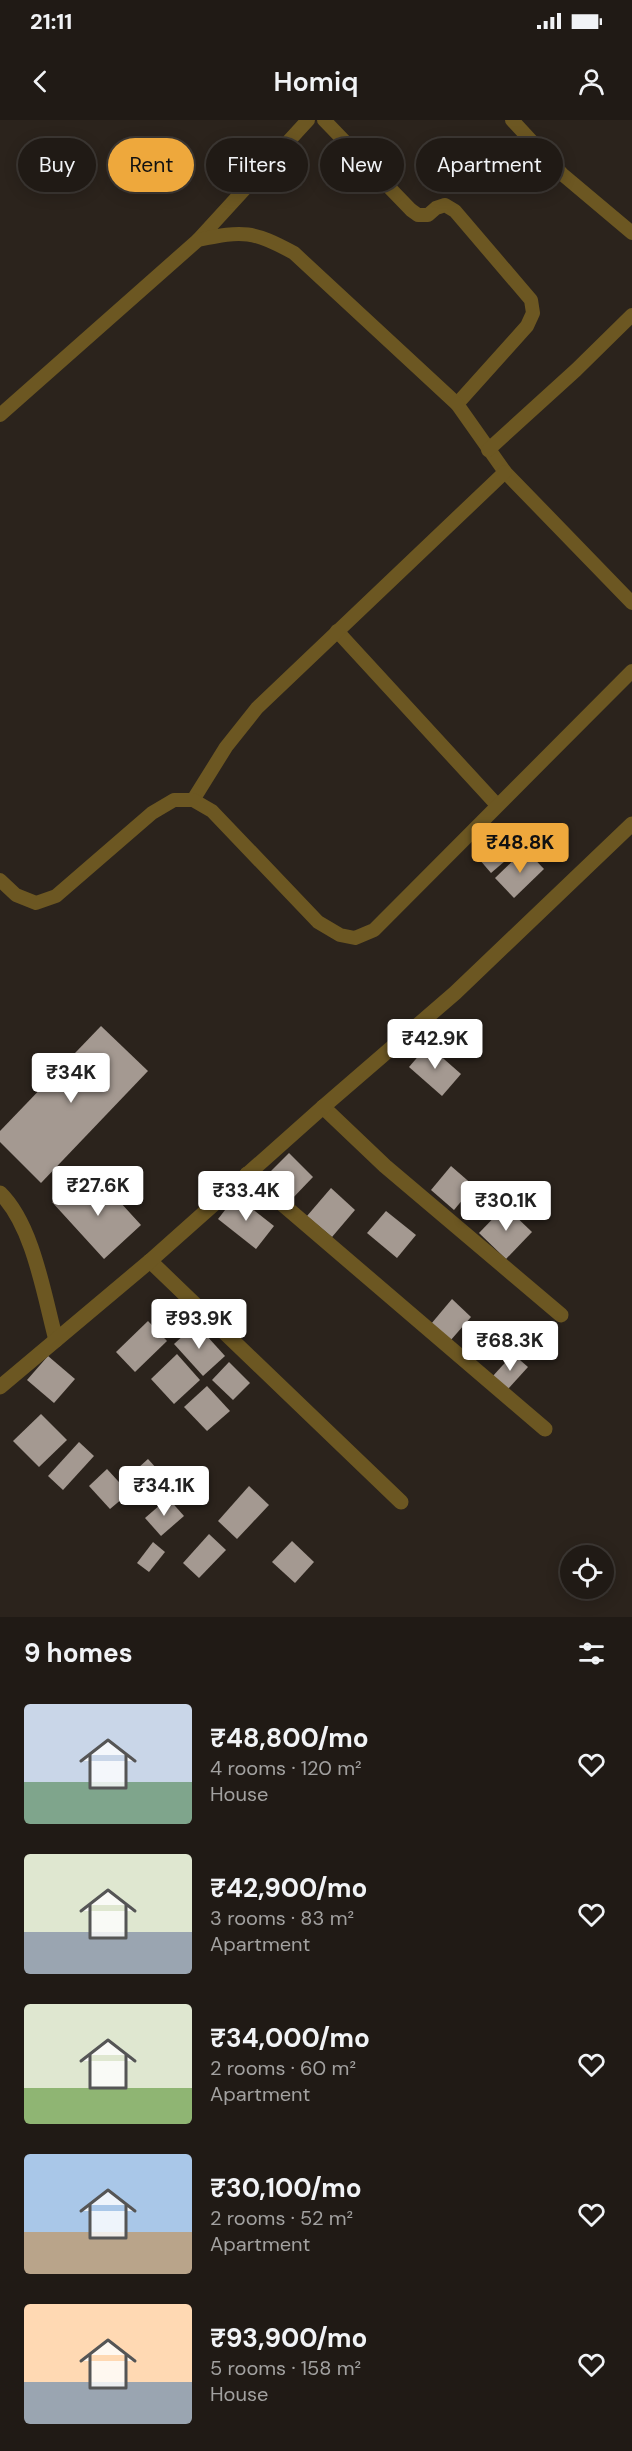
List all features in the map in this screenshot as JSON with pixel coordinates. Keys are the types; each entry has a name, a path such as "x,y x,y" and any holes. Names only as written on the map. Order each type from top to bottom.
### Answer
{"street":[{"path":"0,1387 150,1261 323,1107 456,993 632,824"},
{"path":"323,1107 385,1166 561,1315"},
{"path":"247,1174 545,1429"},
{"path":"0,1193 9,1202 26,1233 56,1340"},
{"path":"150,1261 401,1502"}],"lane":[{"path":"0,415 198,240 308,120"},
{"path":"324,120 418,215 428,215 436,208 445,205 455,211 531,300 533,313 528,326 457,404"},
{"path":"512,120 562,174 632,233"},
{"path":"198,240 235,232 264,237 294,253 457,404 505,472 632,603"},
{"path":"488,450 576,370 632,315"},
{"path":"193,800 226,747 257,708 505,472"},
{"path":"337,631 497,805"},
{"path":"0,880 16,895 36,903 56,896 152,813 174,800 193,800 212,811 318,922 340,935 356,938 374,930 632,671"}],"building":[{"path":"501,828 519,849 491,873 473,852"},
{"path":"525,849 544,869 514,898 495,878"},
{"path":"101,1026 148,1071 41,1183 0,1142 0,1131"},
{"path":"428,1045 461,1074 442,1096 409,1067"},
{"path":"289,1153 313,1177 289,1202 264,1178"},
{"path":"451,1166 474,1186 454,1210 431,1190"},
{"path":"98,1178 141,1225 104,1259 52,1202 69,1187 78,1197"},
{"path":"331,1188 355,1210 332,1237 307,1216"},
{"path":"236,1196 274,1226 256,1249 218,1219"},
{"path":"505,1206 532,1232 506,1259 479,1233"},
{"path":"386,1211 416,1235 397,1258 367,1233"},
{"path":"452,1299 471,1317 450,1341 431,1324"},
{"path":"148,1321 167,1341 135,1372 116,1352"},
{"path":"196,1324 225,1356 203,1376 174,1344"},
{"path":"177,1354 200,1380 174,1404 151,1379"},
{"path":"513,1354 528,1367 507,1390 492,1377"},
{"path":"48,1356 75,1379 54,1403 27,1380"},
{"path":"229,1362 250,1383 233,1400 212,1380"},
{"path":"207,1386 230,1411 207,1431 184,1407"},
{"path":"41,1414 67,1440 39,1467 13,1441"},
{"path":"79,1442 94,1456 63,1490 48,1476"},
{"path":"148,1459 166,1479 145,1497 127,1478"},
{"path":"107,1469 129,1493 110,1509 89,1486"},
{"path":"249,1486 269,1505 237,1539 218,1521"},
{"path":"168,1498 184,1516 161,1536 145,1518"},
{"path":"209,1534 226,1550 199,1578 183,1563"},
{"path":"292,1541 314,1562 295,1583 272,1562"},
{"path":"153,1542 165,1552 149,1572 137,1563"}]}
